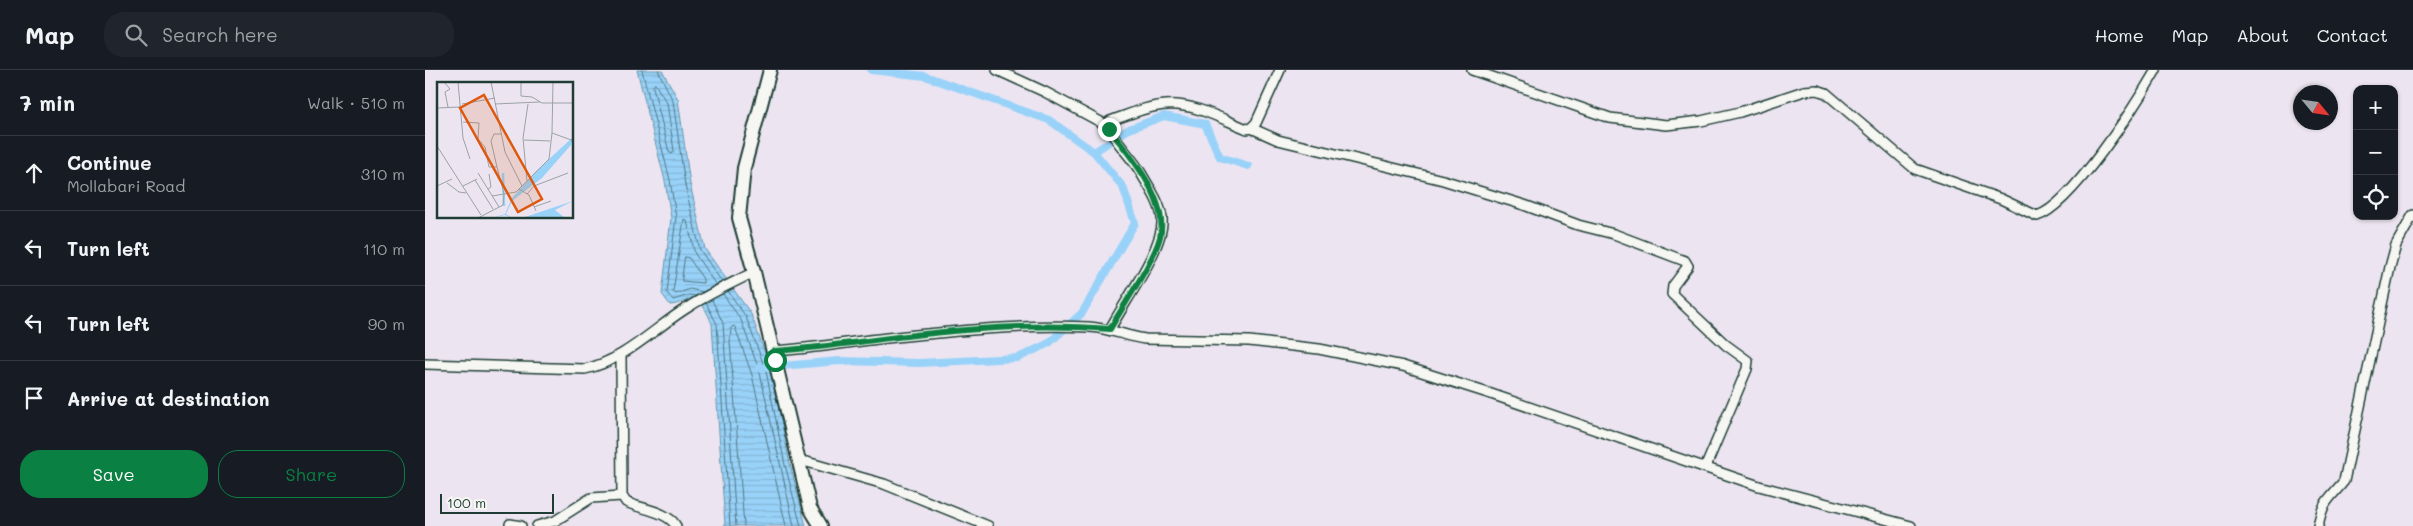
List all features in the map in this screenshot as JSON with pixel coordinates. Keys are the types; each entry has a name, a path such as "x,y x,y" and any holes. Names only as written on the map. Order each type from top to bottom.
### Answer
{"street":[{"path":"770,70 744,168 738,210 740,225 755,272 810,508 821,526"},
{"path":"997,70 1045,92 1109,127 1154,195 1162,220 1160,237 1154,253 1110,329"},
{"path":"1251,128 1256,122 1280,70"},
{"path":"1472,70 1610,118 1666,125 1685,124 1740,112 1785,96 1817,90 1826,93 1915,169 2001,199 2037,216 2044,214 2054,206 2085,172 2117,132 2156,70"},
{"path":"1109,127 1110,121 1129,114 1165,105 1185,106 1247,129 1251,128 1278,140 1399,168 1525,205 1578,225 1614,234 1685,261 1688,266 1673,286 1672,294 1721,340 1748,361 1706,466"},
{"path":"2318,526 2321,509 2325,502 2344,481 2390,267 2396,246 2413,215"},
{"path":"425,364 585,369 601,366 621,356 691,305 755,272"},
{"path":"775,361 805,349 925,334 1059,327 1110,329 1131,337 1145,339 1220,339 1300,347 1403,366 1706,466 1759,486 1911,526"},
{"path":"621,356 622,496 625,502 672,520 676,526"},
{"path":"798,462 807,462 884,484 988,526"},
{"path":"537,526 555,521 591,498 622,496"},
{"path":"511,524 521,526"}],"water":[{"path":"637,70 662,70 678,99 690,184 705,249 751,314 771,370 790,464 806,526 725,526 712,324 707,312 695,300 670,305 662,294 671,218 665,181"}],"waterway":[{"path":"759,368 839,361 919,363 1018,358 1049,343 1082,313 1135,223 1123,187 1094,152 1049,120 925,76 871,70"},
{"path":"1094,152 1129,129 1164,116 1205,124 1220,157 1248,166"}],"route":[{"path":"775,360 773,351 805,349 925,334 1059,327 1110,329 1125,300 1154,253 1160,237 1162,220 1154,195 1139,169 1109,129"}]}
